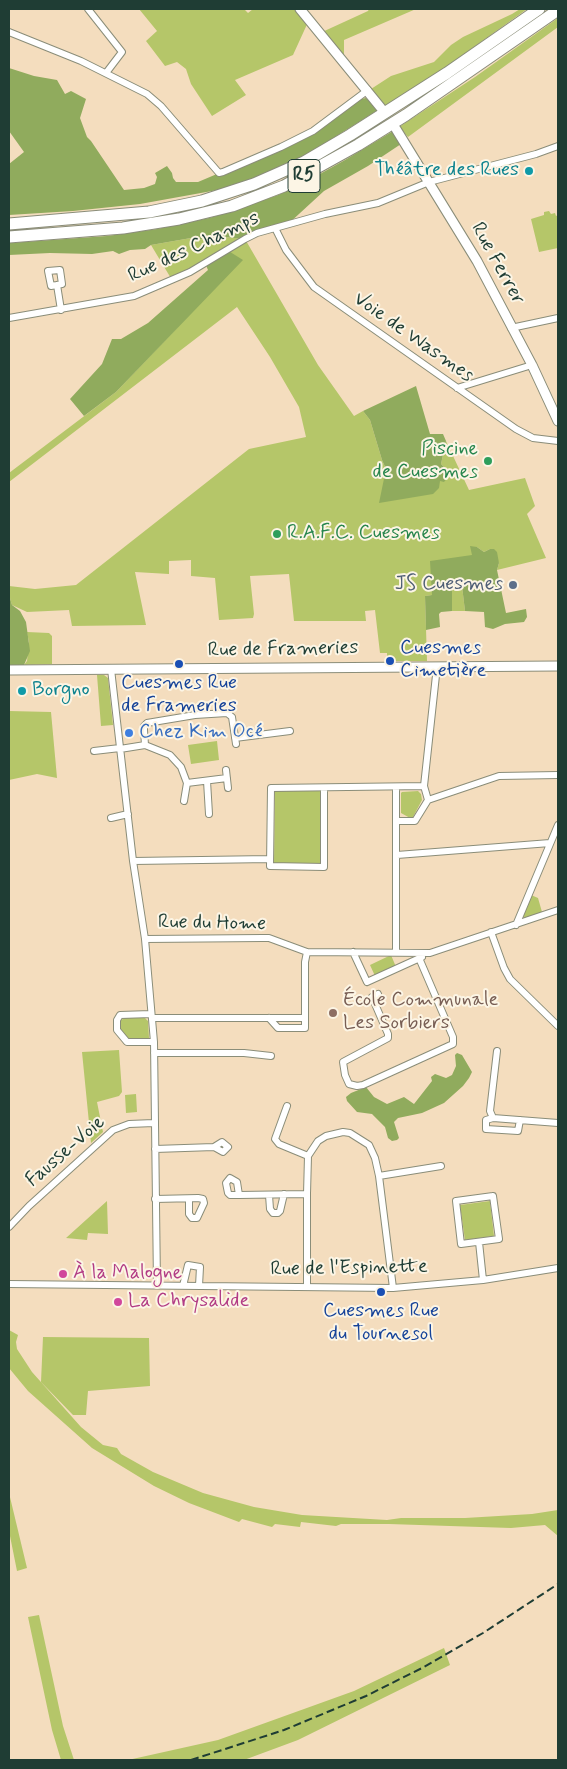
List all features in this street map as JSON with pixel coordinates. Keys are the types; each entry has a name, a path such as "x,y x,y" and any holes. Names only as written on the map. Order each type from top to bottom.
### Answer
{"highway":[{"name":"R5","path":"9,224 121,215 158,210 202,201 254,184 304,162 350,135 447,73 538,9"},
{"name":"R5","path":"9,238 124,228 179,219 232,206 284,186 358,145 406,115 558,10"}],"main road":[{"path":"300,9 381,108"},
{"name":"Rue Ferrer","path":"396,129 477,261 532,365 558,421"},
{"name":"Rue de Frameries","path":"9,670 558,666"}],"street":[{"path":"88,9 122,52 106,73"},
{"path":"9,32 68,55 138,88 154,100 219,173 281,148 313,131 368,90"},
{"name":"Rue des Champs","path":"9,318 134,296 190,272 245,239 275,228 325,214 378,203 429,182 536,154 558,146"},
{"name":"Voie de Wasmes","path":"275,228 286,250 314,288 518,431 533,438 558,441"},
{"path":"56,285 62,310"},
{"path":"511,328 558,318"},
{"path":"457,388 532,365"},
{"path":"428,800 424,786 437,666"},
{"path":"111,669 133,861 145,939 154,1042 157,1285"},
{"path":"145,745 144,726 147,724 195,715 230,714 235,741 290,731"},
{"path":"94,751 145,745 170,755 181,767 187,783 184,801"},
{"path":"226,770 228,788"},
{"path":"397,821 415,821 428,800 499,776 558,775"},
{"path":"187,783 227,778"},
{"path":"207,781 209,814"},
{"path":"324,788 324,867 270,866 271,788 424,786"},
{"path":"396,787 396,952"},
{"path":"111,818 128,814"},
{"path":"516,925 558,825"},
{"path":"397,854 550,843"},
{"path":"133,861 270,859"},
{"path":"352,952 367,982 430,953 558,910"},
{"path":"491,932 510,979 558,1026"},
{"name":"Rue du Home","path":"145,939 263,938 307,952 430,953"},
{"path":"269,1018 278,1028 305,1028 305,962 307,952"},
{"path":"378,994 372,997 388,1038 343,1062 349,1084 356,1086 363,1085 453,1044 453,1037 419,958"},
{"path":"154,1042 127,1042 117,1030 117,1020 120,1016 305,1018"},
{"path":"493,1118 490,1111 497,1051"},
{"path":"154,1053 244,1053 271,1056"},
{"path":"286,1106 275,1139 279,1144 308,1156"},
{"path":"520,1120 518,1131 486,1129 486,1120 493,1118 520,1120 558,1123"},
{"name":"Fausse-Voie","path":"9,1227 36,1199 113,1130 129,1124 154,1123"},
{"path":"308,1287 308,1156 318,1141 335,1133 350,1134 368,1145 373,1152 379,1176 393,1288"},
{"path":"155,1149 214,1147"},
{"path":"379,1176 441,1166"},
{"path":"269,1194 270,1209 274,1213 278,1213 284,1194"},
{"path":"239,1195 307,1194"},
{"path":"493,1196 499,1239 479,1242 462,1244 456,1201 493,1196"},
{"path":"155,1199 189,1198"},
{"path":"479,1242 483,1280"},
{"path":"183,1286 188,1265 200,1267 199,1286"},
{"name":"Rue de l'Espinette","path":"9,1284 393,1288 483,1280 558,1268"}],"green space":[{"path":"139,9 244,9 248,13 253,9 300,9 309,20 293,55 235,80 246,95 212,116 191,84 186,69 177,62 165,66 146,41 157,31"},
{"path":"369,9 416,9 344,40 344,62 320,33"},
{"path":"520,9 527,9 446,67 385,106 371,89 391,76 434,62 451,45 463,37"},
{"path":"558,18 558,27 408,137 399,127 475,77"},
{"path":"9,68 34,76 57,80 65,94 71,91 86,99 80,118 87,137 124,190 144,188 155,184 157,177 155,173 167,166 176,182 198,182 295,141 355,100 366,98 378,110 290,163 223,189 140,204 9,215 9,164 24,152 9,131"},
{"path":"393,131 401,144 368,166 324,191 287,225 245,239 224,237 208,240 191,238 151,245 145,249 130,250 119,254 113,251 92,254 50,253 9,255 9,243 107,236 157,229 230,212 278,195 302,184"},
{"path":"549,211 551,214 555,213 556,216 558,215 558,248 539,252 531,219 544,215 544,212"},
{"path":"224,237 245,239 318,365 354,416 363,411 370,420 386,469 385,479 440,481 446,469 441,464 446,441 469,490 525,478 535,506 527,514 546,558 497,570 499,563 490,549 484,552 477,547 471,547 473,555 432,595 425,596 427,661 387,661 387,653 380,653 375,610 365,611 366,621 294,621 289,574 250,576 253,618 219,620 215,578 191,576 191,560 169,561 169,574 135,572 146,625 72,626 69,610 27,612 12,605 9,586 35,589 76,585 249,449 306,437 299,407 270,357 237,307 9,482 9,473 116,392 176,329 227,250 172,280 151,245 191,238 208,240"},
{"path":"227,250 243,260 116,392 84,416 70,399 102,364 112,339 121,339 148,323 208,270 205,263"},
{"path":"416,386 430,434 443,434 446,441 441,464 449,476 444,482 440,481 439,488 433,494 379,503 386,469 370,420 363,411"},
{"path":"470,546 477,547 484,552 494,549 497,552 499,563 497,570 506,613 526,609 527,617 524,622 505,624 493,629 485,627 484,612 465,611 462,586 452,585 452,611 439,614 440,627 426,630 425,596 432,595 430,561 472,555"},
{"path":"452,585 462,586 465,611 452,611"},
{"path":"9,595 12,605 20,611 26,622 30,651 24,665 9,665"},
{"path":"27,632 49,633 52,636 52,664 24,665 27,661 29,642"},
{"path":"97,675 104,675 108,678 113,725 101,726"},
{"path":"9,711 51,712 57,778 37,774 9,780"},
{"path":"217,741 219,760 191,764 188,745"},
{"path":"275,791 322,791 322,863 274,863"},
{"path":"418,791 421,794 422,800 413,817 410,818 401,813 401,793"},
{"path":"531,895 538,898 542,912 525,918 522,915"},
{"path":"391,955 396,967 375,976 370,965"},
{"path":"125,1018 145,1018 148,1021 149,1038 146,1040 129,1040 120,1031 121,1020"},
{"path":"119,1050 122,1092 119,1096 97,1102 103,1132 91,1143 82,1052"},
{"path":"457,1053 462,1055 472,1072 469,1078 444,1103 422,1113 398,1118 394,1122 399,1138 397,1140 392,1141 388,1138 385,1127 372,1114 357,1112 347,1101 346,1097 351,1093 366,1087 374,1097 387,1104 404,1097 414,1104 432,1081 431,1077 435,1074 446,1078 452,1075 456,1066 455,1055"},
{"path":"136,1094 137,1112 126,1113 125,1095"},
{"path":"107,1201 108,1234 88,1233 87,1240 66,1238"},
{"path":"490,1201 494,1236 465,1240 460,1205"},
{"path":"9,1330 18,1335 17,1349 32,1372 81,1427 103,1445 117,1448 121,1454 153,1472 203,1493 254,1507 302,1515 387,1520 401,1518 465,1518 532,1514 558,1510 558,1536 545,1525 511,1528 389,1524 341,1524 336,1526 301,1522 300,1527 275,1524 272,1527 242,1519 239,1522 189,1503 154,1486 92,1448 28,1391 9,1368"},
{"path":"43,1337 149,1338 150,1386 88,1391 86,1415 73,1415 41,1382"},
{"path":"9,1493 27,1568 17,1571 9,1531"},
{"path":"39,1615 63,1726 74,1760 61,1760 52,1730 28,1617"},
{"path":"444,1648 450,1665 298,1740 244,1760 128,1760 218,1740 354,1691"}],"railway":[{"path":"191,1760 284,1730 366,1696 424,1667 483,1633 558,1584"}],"place":[{"name":"Théâtre des Rues","path":"529,171"},
{"name":"Piscine de Cuesmes","path":"488,461"},
{"name":"R.A.F.C. Cuesmes","path":"277,534"},
{"name":"JS Cuesmes","path":"513,585"},
{"name":"Cuesmes Cimetière","path":"390,661"},
{"name":"Cuesmes Rue de Frameries","path":"179,664"},
{"name":"Borgno","path":"22,691"},
{"name":"Chez Kim Océ","path":"129,733"},
{"name":"École Communale Les Sorbiers","path":"333,1013"},
{"name":"À la Malogne","path":"63,1274"},
{"name":"Cuesmes Rue du Tournesol","path":"381,1292"},
{"name":"La Chrysalide","path":"118,1302"}]}
